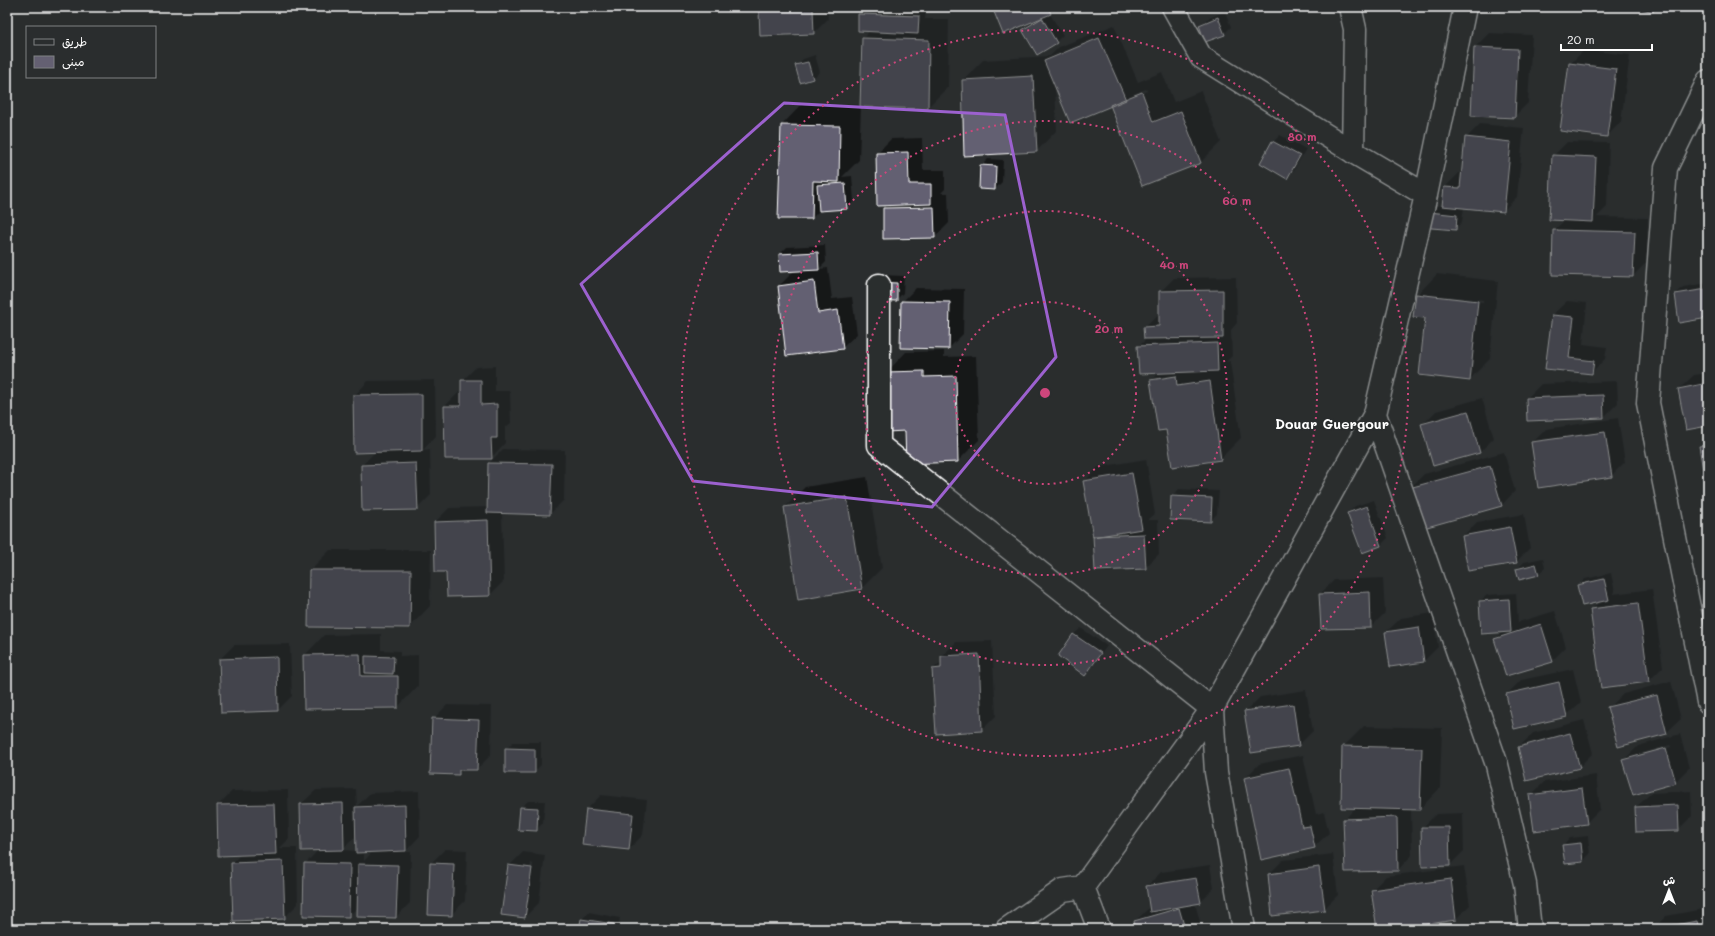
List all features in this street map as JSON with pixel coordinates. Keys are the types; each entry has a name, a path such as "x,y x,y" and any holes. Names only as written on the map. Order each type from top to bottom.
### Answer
{"street":[{"path":"1173,7 1201,57 1353,152 1426,195"},
{"path":"1350,7 1355,30 1353,152"},
{"path":"1007,929 1063,890 1083,887 1212,709 1375,414 1426,195 1465,7"},
{"path":"1708,81 1666,168 1648,403 1708,702"},
{"path":"879,285 879,445 1212,709 1216,772 1244,929"},
{"path":"1375,414 1497,765 1525,884 1530,929"},
{"path":"1083,887 1099,929"}],"highlighted area":[{"path":"784,103 1005,115 1056,357 932,507 693,481 581,284"}],"building":[{"path":"992,7 1048,7 1051,14 1003,34"},
{"path":"1636,7 1655,7 1653,12"},
{"path":"813,9 814,34 760,36 759,11"},
{"path":"858,14 919,16 918,34 858,31"},
{"path":"1218,17 1225,35 1205,42 1199,25"},
{"path":"1042,18 1057,43 1037,55 1022,30"},
{"path":"862,38 929,40 928,109 860,107"},
{"path":"1099,38 1126,100 1070,123 1044,61"},
{"path":"1474,47 1518,49 1515,118 1471,116"},
{"path":"808,62 813,79 800,83 795,65"},
{"path":"1569,63 1616,69 1607,137 1560,131"},
{"path":"1033,76 1037,152 964,156 962,80"},
{"path":"1142,92 1153,122 1181,111 1201,163 1142,186 1110,105"},
{"path":"781,125 840,126 839,182 813,181 812,219 778,219"},
{"path":"1465,137 1511,142 1504,212 1442,206 1444,187 1460,188"},
{"path":"1272,141 1300,156 1287,179 1260,163"},
{"path":"908,152 909,184 931,184 931,204 877,206 876,153"},
{"path":"1552,155 1596,157 1593,222 1549,220"},
{"path":"980,165 996,166 995,190 979,189"},
{"path":"845,183 847,209 819,211 817,185"},
{"path":"934,207 935,238 883,239 883,208"},
{"path":"1420,211 1457,215 1456,230 1419,227"},
{"path":"1553,230 1635,232 1633,277 1552,275"},
{"path":"818,252 819,270 780,272 779,254"},
{"path":"814,281 818,313 838,310 843,349 786,356 778,286"},
{"path":"872,282 897,283 897,301 872,300"},
{"path":"1707,289 1708,318 1679,323 1675,294"},
{"path":"1223,290 1223,338 1144,339 1143,327 1159,326 1159,291"},
{"path":"1416,294 1478,301 1470,381 1419,375 1425,318 1413,317"},
{"path":"901,301 950,302 949,349 900,348"},
{"path":"1552,315 1574,317 1569,358 1594,361 1592,374 1545,369"},
{"path":"1217,343 1218,371 1139,374 1137,346"},
{"path":"924,371 924,377 956,376 958,462 906,464 905,431 887,432 885,372"},
{"path":"1176,376 1177,386 1210,381 1221,460 1172,467 1166,430 1158,431 1150,380"},
{"path":"461,380 481,380 481,405 497,404 497,438 491,438 492,459 445,459 444,406 461,406"},
{"path":"1708,383 1708,426 1686,430 1678,389"},
{"path":"422,394 422,451 354,453 353,395"},
{"path":"1603,395 1604,418 1527,421 1526,398"},
{"path":"1468,411 1480,453 1433,466 1421,424"},
{"path":"1605,432 1612,477 1538,488 1531,442"},
{"path":"1708,445 1708,488 1706,489 1699,446"},
{"path":"416,463 418,510 362,511 361,465"},
{"path":"488,463 552,464 550,515 487,513"},
{"path":"1490,466 1502,506 1420,529 1409,488"},
{"path":"1132,473 1142,529 1093,537 1083,481"},
{"path":"1171,496 1212,498 1211,522 1170,520"},
{"path":"847,497 862,589 798,600 784,507"},
{"path":"1367,506 1381,546 1362,553 1347,513"},
{"path":"488,520 490,596 447,597 446,572 435,572 434,522"},
{"path":"1510,527 1517,563 1468,571 1462,536"},
{"path":"1144,534 1146,569 1095,571 1093,536"},
{"path":"1536,564 1539,575 1519,580 1516,569"},
{"path":"309,570 411,570 410,628 308,627"},
{"path":"1604,579 1609,600 1582,606 1577,585"},
{"path":"1370,592 1371,628 1321,629 1319,594"},
{"path":"1509,599 1511,632 1481,634 1479,601"},
{"path":"1638,603 1649,682 1601,688 1590,609"},
{"path":"1708,603 1708,622 1706,622 1701,605"},
{"path":"1541,624 1553,662 1506,676 1494,639"},
{"path":"1419,627 1424,662 1390,667 1385,632"},
{"path":"1073,634 1101,653 1085,676 1058,656"},
{"path":"360,654 361,676 398,676 398,708 304,709 303,655"},
{"path":"979,654 982,731 936,734 932,669 941,668 941,656"},
{"path":"365,656 394,657 393,674 365,673"},
{"path":"277,657 278,711 221,713 219,659"},
{"path":"1559,682 1567,717 1514,729 1506,694"},
{"path":"1657,695 1667,734 1618,747 1607,707"},
{"path":"1293,704 1299,746 1251,753 1244,711"},
{"path":"432,718 479,720 477,770 459,770 459,775 430,774"},
{"path":"1570,733 1580,768 1526,781 1518,747"},
{"path":"1342,746 1422,748 1420,810 1341,808"},
{"path":"505,748 535,749 535,773 505,773"},
{"path":"1666,748 1676,783 1633,795 1622,760"},
{"path":"1289,768 1302,827 1310,826 1315,848 1261,860 1244,778"},
{"path":"1582,788 1587,824 1534,831 1529,795"},
{"path":"343,803 344,850 301,851 300,804"},
{"path":"274,804 276,854 218,856 217,805"},
{"path":"405,805 406,851 356,853 355,807"},
{"path":"1678,805 1679,831 1636,832 1635,807"},
{"path":"520,807 538,808 537,831 518,830"},
{"path":"586,809 633,814 629,850 582,845"},
{"path":"1397,817 1398,871 1345,872 1343,819"},
{"path":"1421,827 1449,827 1450,866 1422,867"},
{"path":"1581,843 1583,862 1565,864 1562,845"},
{"path":"283,861 285,919 233,921 231,863"},
{"path":"304,863 350,864 349,917 303,916"},
{"path":"430,863 454,864 452,916 428,915"},
{"path":"358,864 398,865 396,918 357,917"},
{"path":"508,865 532,868 525,918 501,915"},
{"path":"1319,867 1325,910 1272,916 1268,874"},
{"path":"1196,878 1201,903 1150,912 1146,886"},
{"path":"1451,879 1456,920 1394,929 1377,929 1371,890"},
{"path":"1179,908 1185,929 1136,929 1134,921"},
{"path":"581,919 614,924 613,929 579,929"},
{"path":"1697,921 1699,929 1653,929"}],"district":[{"name":"Douar Guergour","path":"1332,424"}]}
